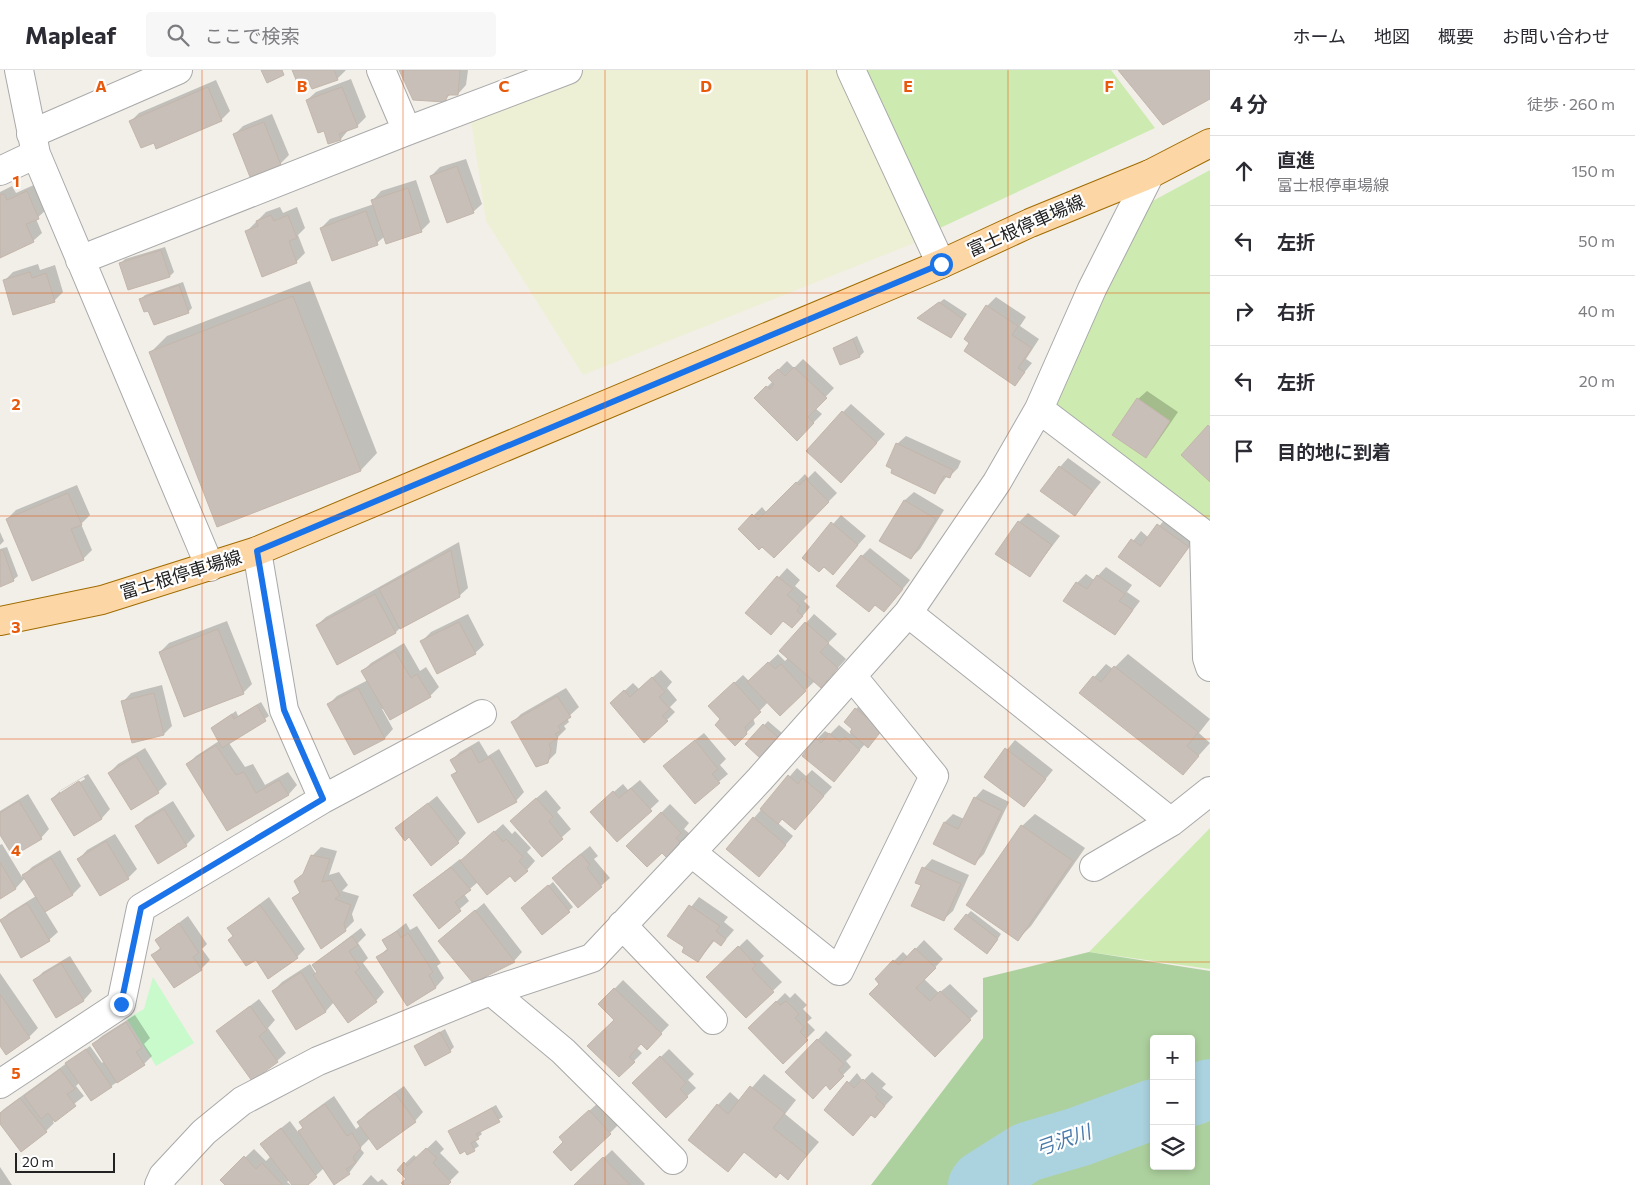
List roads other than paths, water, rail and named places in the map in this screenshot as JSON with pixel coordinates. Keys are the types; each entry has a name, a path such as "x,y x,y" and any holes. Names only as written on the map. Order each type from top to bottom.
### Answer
{"main road":[{"name":"富士根停車場線","path":"0,621 102,600 257,551 941,264 1030,223 1150,174 1210,143"}],"street":[{"path":"19,70 34,144 80,260 210,567"},
{"path":"0,171 34,144 178,70"},
{"path":"381,70 407,131"},
{"path":"80,260 407,131 568,70"},
{"path":"851,70 941,264"},
{"path":"159,1185 163,1176 204,1132 242,1101 318,1061 491,991 592,958 760,779 908,614 997,482 1039,409 1092,289 1150,174"},
{"path":"1039,409 1204,534 1206,658 1210,667"},
{"path":"257,551 284,710 323,799"},
{"path":"908,614 1171,822"},
{"path":"691,852 839,971 934,776 852,676"},
{"path":"0,1084 121,1004 141,908 323,799 482,714"},
{"path":"1094,867 1171,822 1210,791"},
{"path":"622,925 713,1020"},
{"path":"491,991 563,1051 673,1160"}],"waterway":[{"name":"弓沢川","path":"1195,1095 1210,1089"},
{"name":"弓沢川","path":"978,1185 981,1181 1027,1152 1078,1137 1150,1110"}]}
